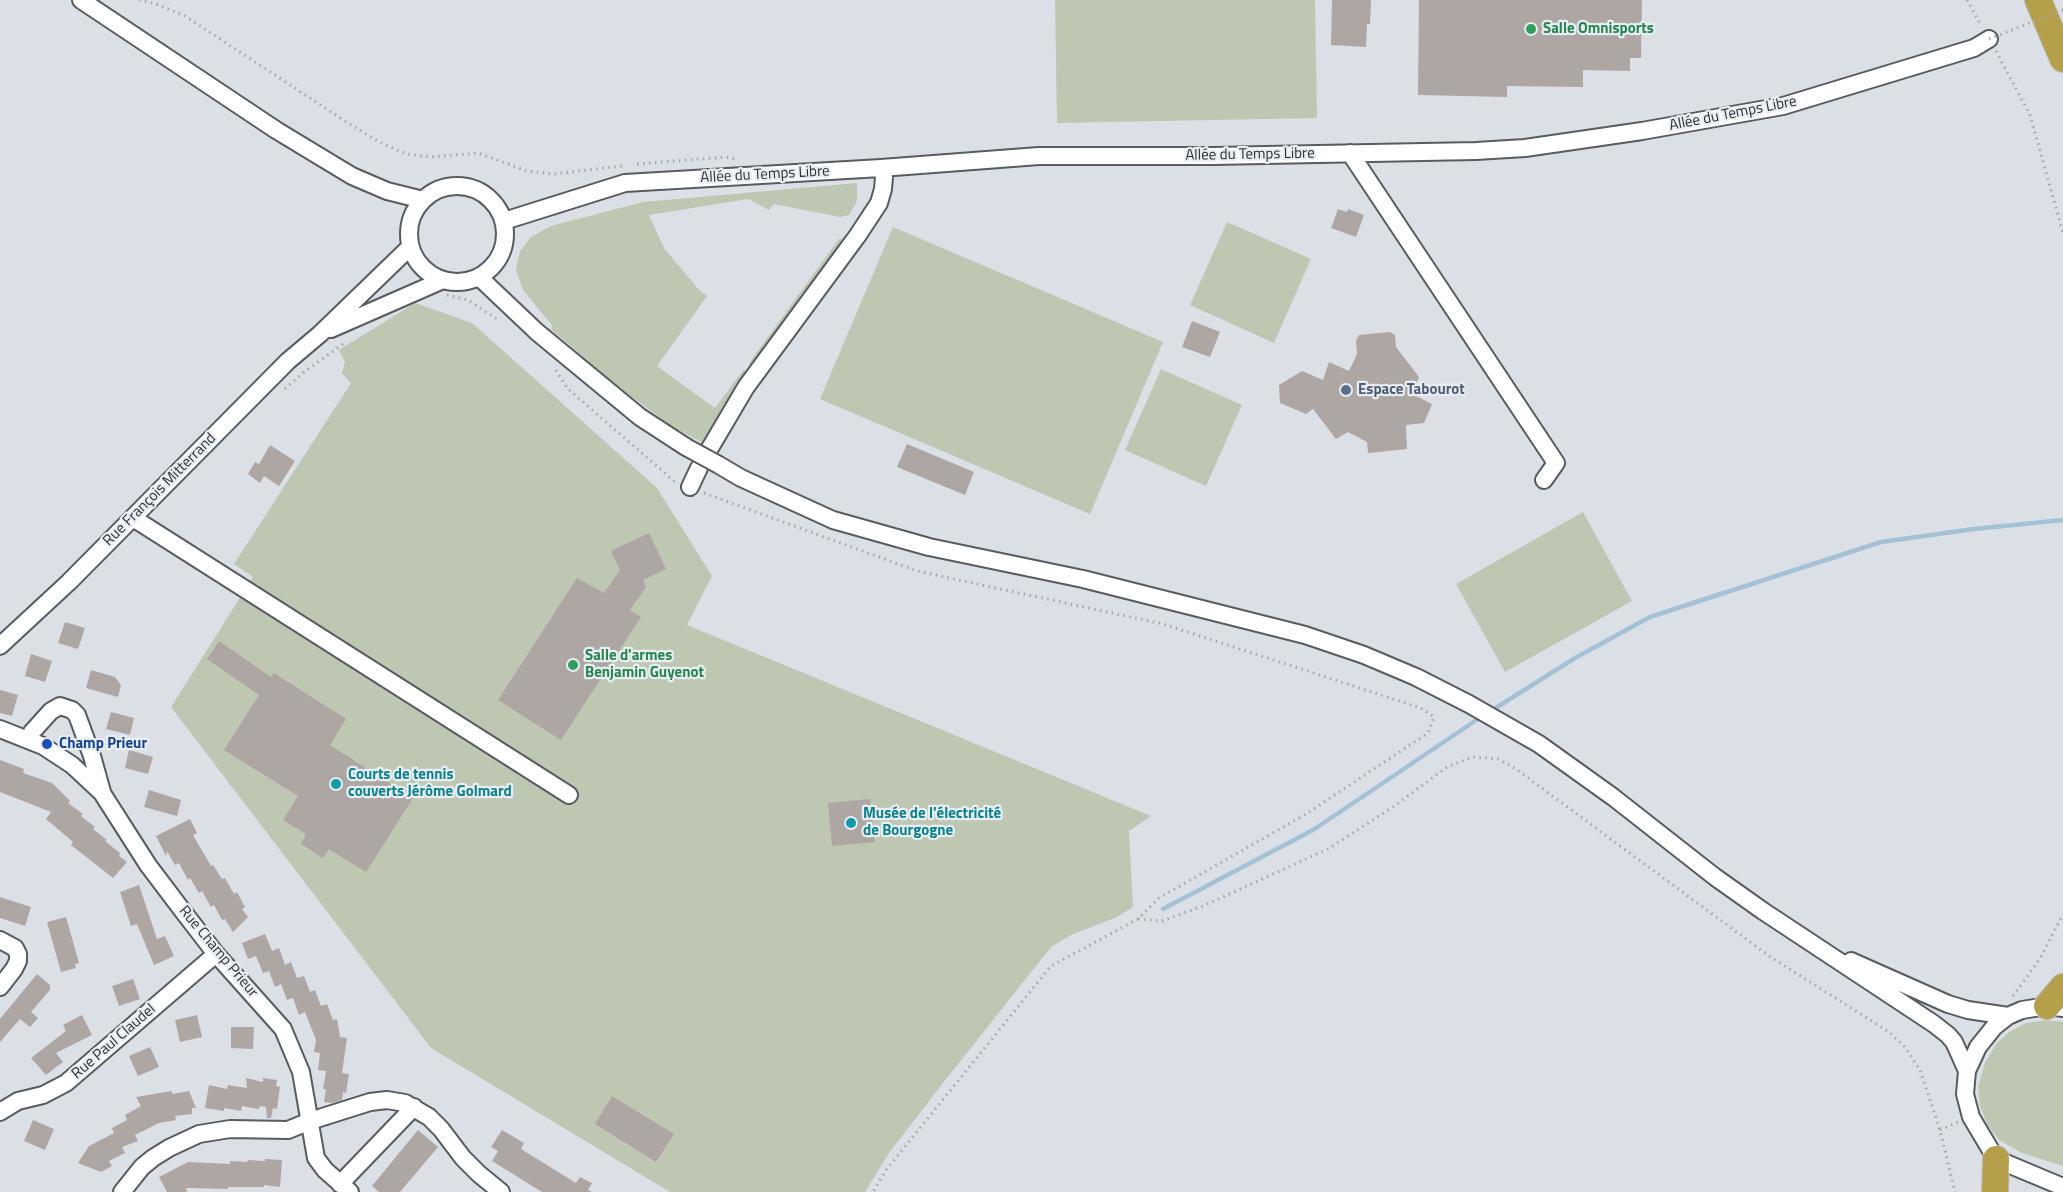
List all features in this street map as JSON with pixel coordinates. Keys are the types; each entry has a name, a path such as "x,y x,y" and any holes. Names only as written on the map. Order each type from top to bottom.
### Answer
{"highway":[{"path":"2038,0 2063,59"},
{"path":"1995,1192 1996,1159"}],"street":[{"path":"81,0 352,176 378,187 423,200"},
{"name":"Allée du Temps Libre","path":"504,222 625,183 1039,156 1214,156 1525,148 1642,131 1783,106 1974,48 1989,39"},
{"path":"1350,153 1556,463 1544,480"},
{"path":"710,448 746,387 879,204 884,177 881,168"},
{"path":"448,186 476,189 489,197 498,208 504,222 505,238 501,254 492,267 478,277 444,288 417,261 410,247 410,222 415,210 434,191 448,186"},
{"name":"Rue François Mitterrand","path":"0,646 69,582 288,361 320,334 410,247"},
{"path":"478,277 537,332 639,417 741,478 833,520 928,547 1083,579 1305,635 1364,655 1416,677 1468,704 1539,744 1604,790 1715,877 1942,1030 1954,1042 1968,1071"},
{"name":"Rue François Mitterrand","path":"320,334 444,288"},
{"path":"690,488 699,468"},
{"path":"133,518 569,795"},
{"name":"Rue Champ Prieur","path":"28,740 32,732 51,711 60,706 72,710 77,715 92,756 102,793"},
{"name":"Rue Champ Prieur","path":"0,729 44,746 72,765 102,793 148,865 216,954 284,1029 300,1072 316,1158 325,1170 345,1188"},
{"path":"0,987 18,961 18,954 5,942"},
{"path":"1815,944 1948,1004 1968,1010 2008,1016"},
{"name":"Rue Paul Claudel","path":"0,1112 18,1101 43,1095 66,1083 216,954"},
{"path":"2056,1184 1996,1159 1971,1117 1965,1094 1968,1071 1984,1037 2008,1016 2058,1000"},
{"path":"123,1192 142,1167 153,1158 199,1134 230,1129 288,1130 310,1121 379,1101 395,1101 414,1107 435,1123 463,1158 501,1192"},
{"path":"345,1188 414,1107"}],"path":[{"path":"139,0 156,4 185,16 351,125 385,145 406,154 431,157 478,153 527,171 554,174 622,166"},
{"path":"1967,0 2030,115 2063,233"},
{"path":"1989,39 2063,10"},
{"path":"634,165 726,157 743,161"},
{"path":"444,288 468,300 500,321"},
{"path":"278,396 304,372 350,339"},
{"path":"873,1192 886,1170 1051,966 1138,919 1159,898 1306,814 1428,733 1434,717"},
{"path":"1138,919 1162,921 1203,906 1328,849 1394,807 1447,767 1473,757 1498,759 1516,769 1769,956 1889,1032 1905,1047 1920,1070 1940,1130 1955,1192"},
{"path":"2008,1016 2011,998 2041,957 2063,914"}],"green space":[{"path":"1055,0 1315,0 1317,118 1057,123"},
{"path":"857,183 857,201 849,215 840,217 774,204 769,210 748,199 649,215 664,248 699,290 707,296 657,366 715,408 744,369 747,375 705,444 673,427 616,385 551,329 552,325 523,290 516,270 520,251 531,237 551,226 643,202"},
{"path":"1227,222 1311,259 1274,343 1190,305"},
{"path":"893,227 1163,342 1090,514 820,399"},
{"path":"839,239 851,239 760,370 749,363"},
{"path":"415,303 472,323 657,488 712,576 687,625 1151,816 1129,831 1133,907 1117,917 1071,935 1051,947 889,1153 865,1192 670,1192 431,1048 171,707 253,577 234,564 351,383 342,373 345,362 339,350"},
{"path":"1161,369 1242,405 1206,486 1125,450"},
{"path":"1583,512 1632,601 1505,672 1456,584"},
{"path":"2046,1020 2063,1022 2063,1166 2022,1153 1999,1140 1988,1126 1980,1106 1978,1087 1985,1063 1996,1044 2009,1032 2026,1023"}],"building":[{"path":"1332,0 1371,0 1366,47 1331,45"},
{"name":"Salle Omnisports","path":"1419,0 1642,0 1641,58 1630,58 1630,71 1583,70 1583,87 1507,86 1507,97 1418,95"},
{"path":"1338,209 1347,212 1348,209 1364,215 1356,237 1331,228"},
{"path":"1192,321 1220,332 1210,357 1182,347"},
{"name":"Espace Tabourot","path":"1390,332 1395,335 1396,347 1419,377 1412,394 1432,404 1424,423 1406,425 1407,449 1368,453 1367,442 1348,432 1336,439 1313,409 1306,414 1280,403 1279,385 1302,371 1323,380 1329,362 1349,371 1357,354 1356,341 1359,335"},
{"path":"907,444 974,472 965,495 897,467"},
{"path":"270,445 295,461 279,486 264,476 260,483 248,474 255,462 259,464"},
{"path":"649,533 666,569 643,580 646,587 630,610 641,617 561,740 498,700 577,578 604,593 620,570 611,551"},
{"path":"65,622 85,628 78,649 58,643"},
{"name":"Courts de tennis couverts Jérôme Golmard","path":"219,641 271,677 274,673 346,719 330,745 413,798 366,872 329,849 323,858 301,844 306,834 283,820 298,796 224,750 259,695 207,659"},
{"path":"31,654 52,661 45,682 25,676"},
{"path":"91,670 115,677 121,685 118,697 86,688"},
{"path":"0,690 18,695 12,716 0,713"},
{"path":"111,712 134,718 130,735 106,729"},
{"path":"129,750 153,757 148,774 125,768"},
{"path":"0,760 24,769 23,773 52,783 70,801 68,803 83,814 81,816 95,827 93,829 107,840 105,841 127,862 113,878 71,845 73,842 46,819 51,812 0,792"},
{"path":"149,790 181,800 177,816 144,807"},
{"name":"Musée de l'électricité de Bourgogne","path":"870,799 875,842 832,846 828,803"},
{"path":"190,819 197,833 193,835 211,866 213,865 222,879 225,878 234,894 237,892 245,907 242,909 248,917 233,932 225,919 222,920 214,905 211,907 202,891 199,893 190,878 188,880 179,863 175,865 167,851 166,856 156,836"},
{"path":"139,885 157,939 165,936 174,956 154,965 137,924 131,926 120,892"},
{"path":"0,897 31,907 25,926 0,918"},
{"path":"66,917 79,963 75,964 76,968 61,972 47,922"},
{"path":"265,934 272,951 279,948 285,965 291,962 297,978 304,976 310,992 315,990 321,1006 327,1004 333,1020 337,1019 340,1037 347,1038 342,1073 349,1074 346,1093 343,1092 342,1100 332,1103 324,1102 326,1089 323,1089 326,1071 318,1070 320,1053 314,1052 316,1040 305,1012 299,1015 293,998 287,1000 281,984 275,987 269,971 263,973 256,956 248,959 242,943"},
{"path":"37,974 50,985 50,990 31,1012 38,1018 30,1027 20,1019 0,1042 0,1019"},
{"path":"133,979 140,999 119,1006 112,986"},
{"path":"82,1015 92,1035 56,1053 63,1062 46,1075 31,1058 66,1031 63,1025"},
{"path":"197,1015 202,1037 180,1042 175,1020"},
{"path":"231,1027 254,1027 253,1049 231,1048"},
{"path":"150,1047 159,1067 138,1076 129,1056"},
{"path":"246,1078 263,1082 263,1078 277,1080 276,1086 280,1087 277,1109 273,1108 271,1118 267,1118 266,1107 260,1106 259,1109 242,1106 241,1111 205,1108 209,1085 227,1089 228,1085 247,1088"},
{"path":"172,1091 172,1094 189,1091 196,1108 192,1108 192,1114 175,1116 176,1120 159,1123 135,1135 138,1141 122,1147 125,1153 109,1161 112,1166 101,1172 78,1163 89,1146 114,1133 112,1128 127,1120 125,1115 141,1106 136,1097"},
{"path":"612,1096 674,1134 656,1162 595,1124"},
{"path":"33,1120 54,1129 45,1150 24,1141"},
{"path":"418,1130 438,1147 400,1192 379,1192 372,1186"},
{"path":"502,1130 524,1143 521,1149 576,1183 580,1177 592,1183 588,1190 592,1192 542,1192 492,1161 498,1151 491,1147"},
{"path":"265,1159 282,1160 280,1187 264,1185 264,1187 228,1187 228,1189 186,1188 187,1192 167,1192 159,1177 188,1162 230,1164 230,1161 265,1161"}],"waterway":[{"path":"1491,711 1575,658 1650,617 1881,542 2063,520"},
{"path":"1163,909 1313,830 1481,717"}],"place":[{"name":"Salle Omnisports","path":"1531,29"},
{"name":"Espace Tabourot","path":"1346,390"},
{"name":"Salle d'armes Benjamin Guyenot","path":"573,665"},
{"name":"Champ Prieur","path":"47,744"},
{"name":"Courts de tennis couverts Jérôme Golmard","path":"336,784"},
{"name":"Musée de l'électricité de Bourgogne","path":"851,823"}]}
